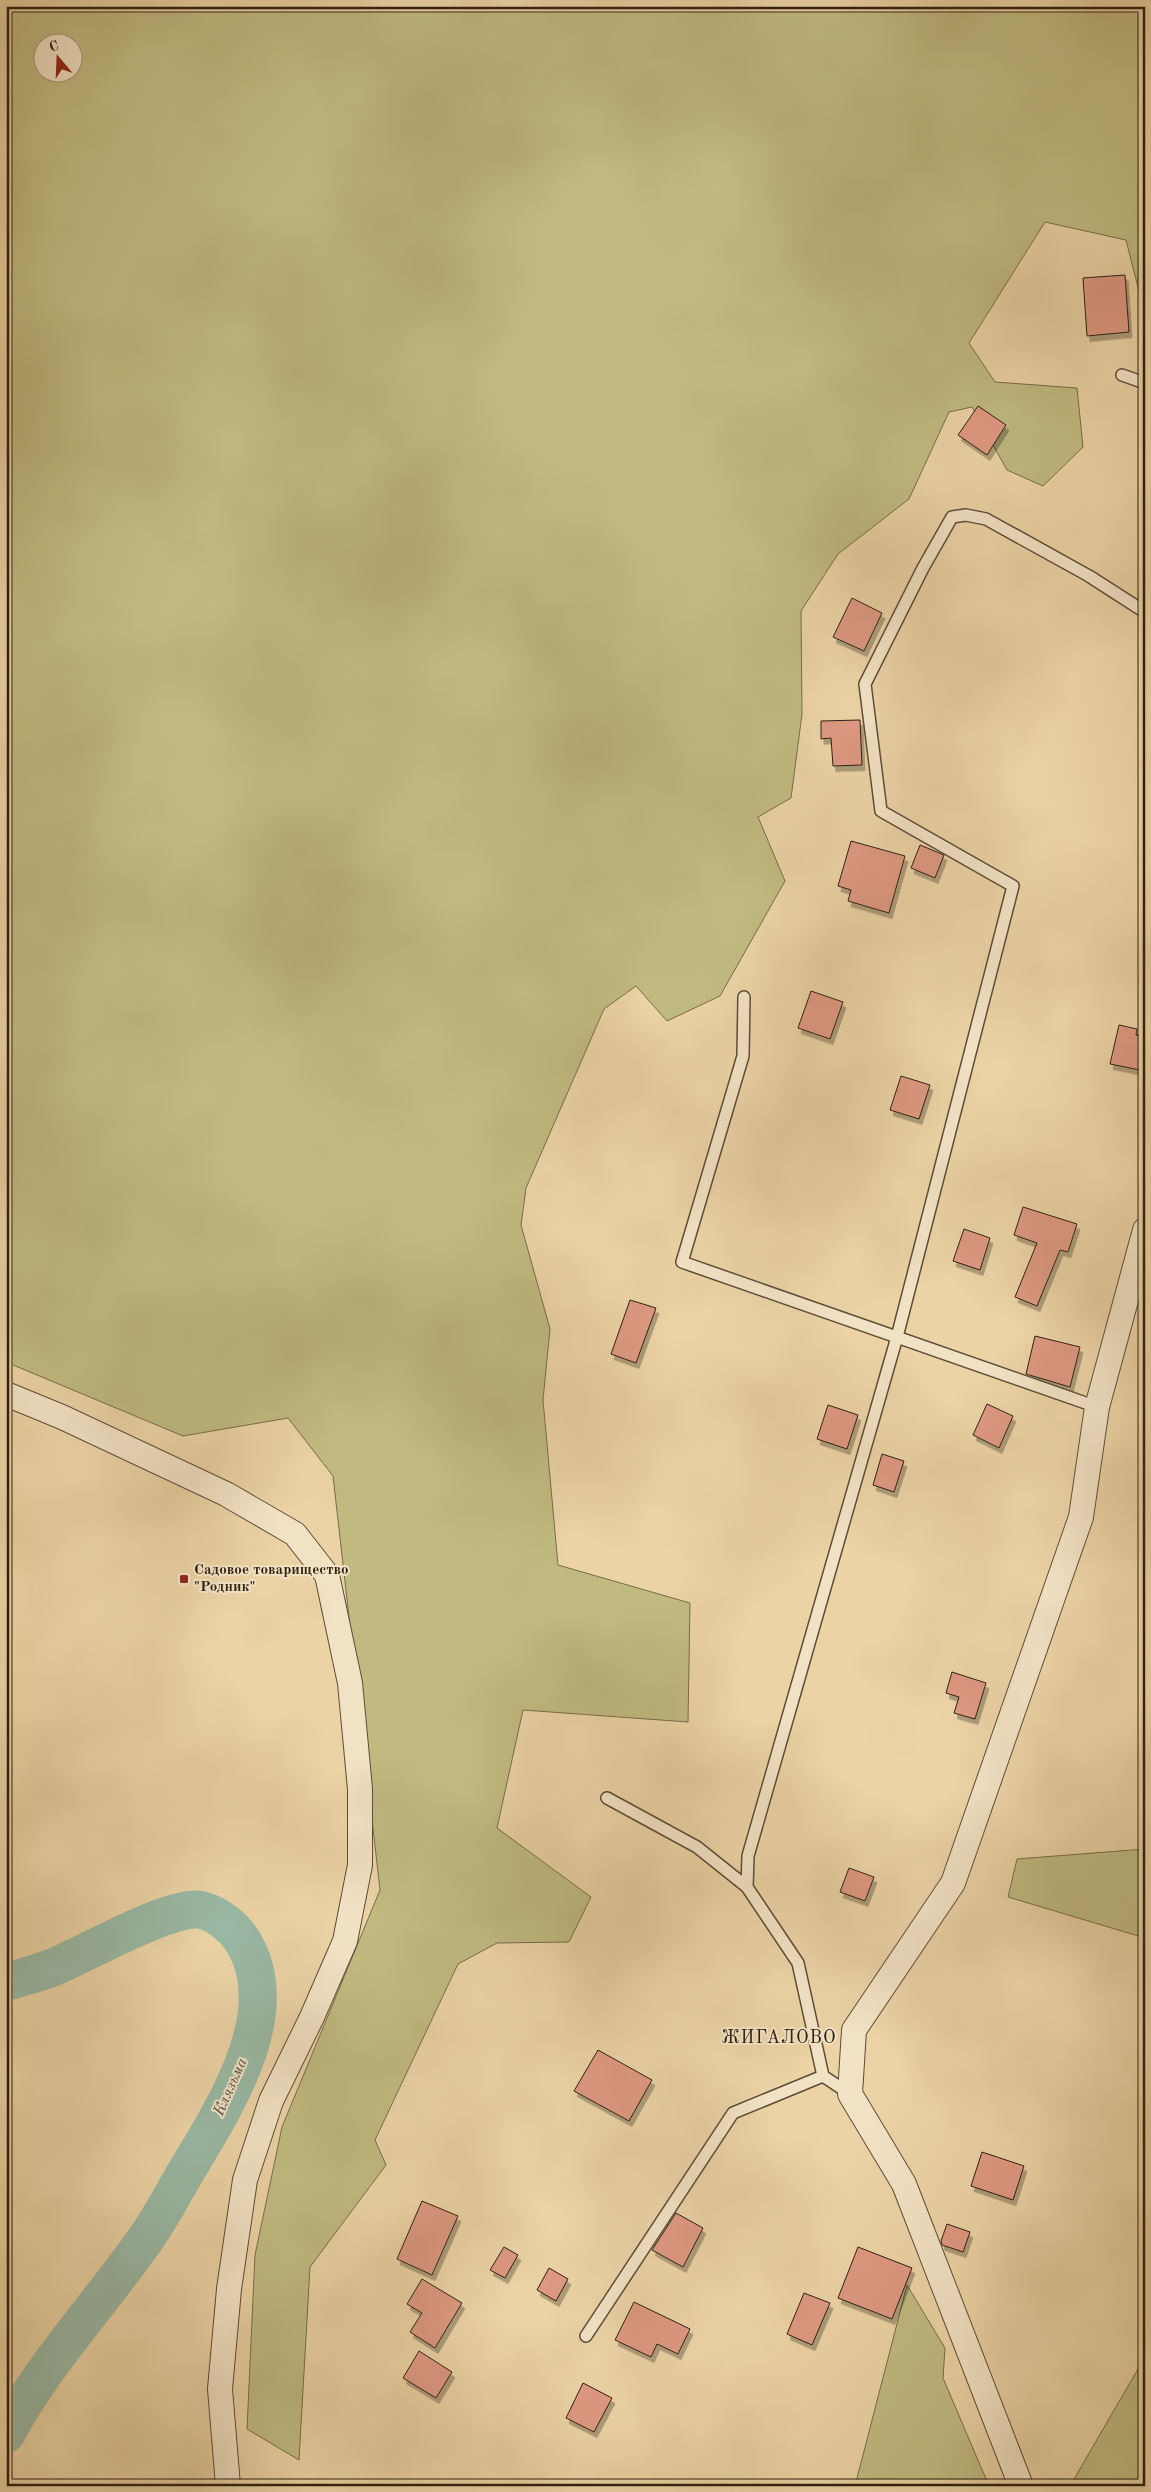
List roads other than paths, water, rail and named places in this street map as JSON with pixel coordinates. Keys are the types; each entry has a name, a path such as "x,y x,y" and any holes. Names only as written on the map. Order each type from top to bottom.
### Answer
{"street":[{"path":"1021,2486 904,2184 850,2094 854,2030 953,1884 1081,1517 1097,1407 1145,1230"},
{"path":"6,1394 62,1417 226,1494 295,1534 327,1575 350,1683 360,1789 360,1866 345,1941 312,2017 270,2101 245,2180 229,2289 220,2389 228,2486"}],"lane":[{"path":"1122,375 1145,383"},
{"path":"747,1887 748,1856 897,1337 1013,886 881,811 865,684 922,568 952,518 966,515 986,519 1089,576 1145,612"},
{"path":"744,997 743,1056 682,1262 1097,1407"},
{"path":"606,1798 697,1847 747,1887 798,1963 823,2076 850,2094"},
{"path":"586,2336 733,2113 823,2076"}],"waterway":[{"name":"Клязьма","path":"6,1982 54,1967 150,1922 188,1910 201,1910 214,1915 226,1923 237,1933 245,1945 255,1972 258,2001 254,2030 245,2059 219,2116 149,2234 38,2381 6,2434"}],"place":[{"name":"Садовое товарищество \"Родник\"","path":"184,1579"}],"district":[{"name":"ЖИГАЛОВО","path":"779,2038"}]}
